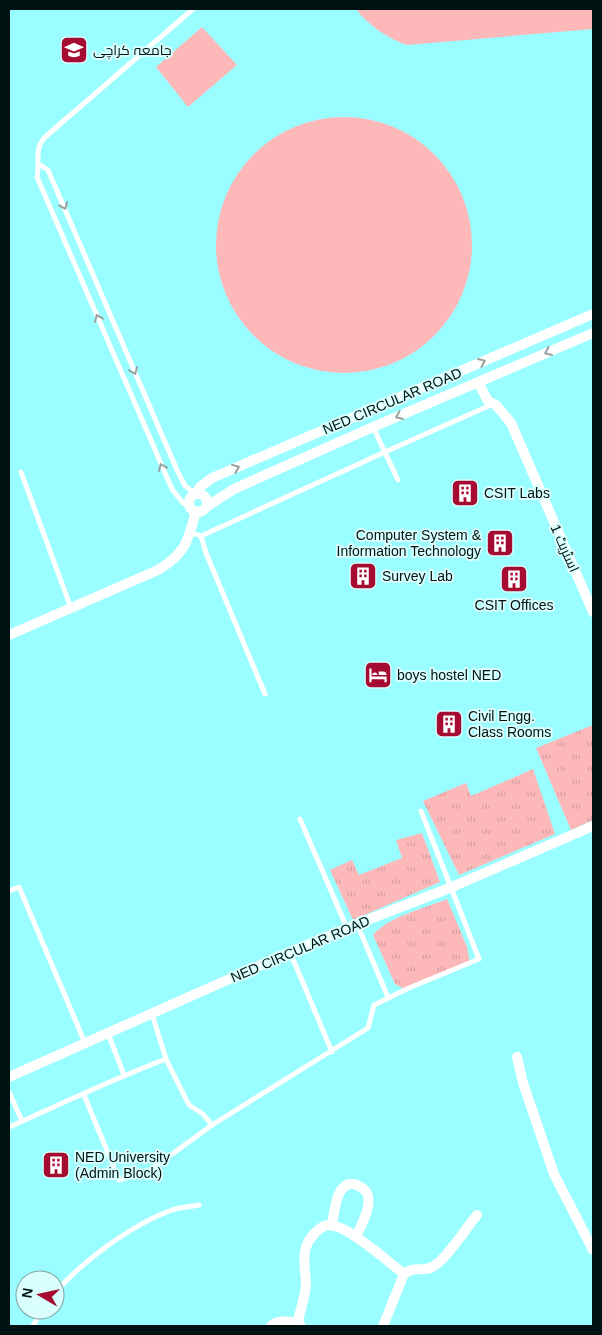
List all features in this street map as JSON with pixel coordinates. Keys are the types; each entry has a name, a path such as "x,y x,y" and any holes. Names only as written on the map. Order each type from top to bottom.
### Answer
{"street":[{"name":"NED CIRCULAR ROAD","path":"196,494 200,487 212,478 593,314"},
{"name":"NED CIRCULAR ROAD","path":"206,507 234,490 374,427 593,333"},
{"name":"اسٹریٹ 1","path":"478,382 488,400 507,416 511,423 593,612"},
{"path":"9,635 158,570 169,563 179,556 190,531 192,509 190,498 196,494 204,496 206,507 203,510 192,509"},
{"name":"NED CIRCULAR ROAD","path":"9,1077 290,952 452,887 593,826"},
{"path":"517,1057 523,1083 554,1174 593,1250"},
{"path":"332,1226 335,1206 342,1189 344,1186 351,1184 357,1185 368,1194 367,1212 356,1237"},
{"path":"383,1326 404,1274 411,1269 429,1268 437,1263 477,1215"},
{"path":"270,1326 273,1323 283,1321 299,1324 306,1286 304,1261 306,1247 318,1231 328,1225 350,1232 404,1274"}],"lane":[{"path":"192,509 177,496 168,479 38,177 40,165 37,152 38,144 44,138 193,9"},
{"path":"40,165 48,170 177,470 185,486 196,494"},
{"path":"190,531 201,536 494,404"},
{"path":"374,427 398,480"},
{"path":"21,472 71,608"},
{"path":"201,536 206,553 266,694"},
{"path":"84,1095 119,1180 149,1171 212,1125 368,1028 374,1005 388,997 479,959 422,812"},
{"path":"300,819 388,997"},
{"path":"9,891 19,887 86,1043"},
{"path":"290,952 332,1052"},
{"path":"152,1014 166,1059 189,1105 203,1114 212,1125"},
{"path":"108,1033 124,1075"},
{"path":"9,1127 84,1095 124,1075 166,1059"},
{"path":"9,1092 22,1121"},
{"path":"65,1282 82,1264 154,1217 174,1209 199,1205"}],"green space":[{"path":"356,9 593,9 593,29 407,45 379,31"},
{"path":"202,27 237,65 188,107 156,67"},
{"path":"344,117 381,123 404,132 425,146 443,164 462,196 469,220 472,245 466,282 457,305 443,326 425,344 393,363 369,370 344,373 307,367 284,358 263,344 245,326 226,294 219,270 216,245 222,208 231,185 245,164 263,146 295,127 319,120"},
{"path":"593,725 593,820 571,830 536,748"},
{"path":"533,769 555,834 459,875 423,801 466,783 471,796"},
{"path":"422,833 440,882 353,920 330,870 352,860 359,875 402,858 396,840"},
{"path":"447,899 467,947 470,963 406,990 395,984 373,935 397,918"}],"place":[{"name":"جامعہ کراچی","path":"74,50"},
{"name":"CSIT Labs","path":"465,493"},
{"name":"Computer System & Information Technology","path":"500,543"},
{"name":"Survey Lab","path":"363,576"},
{"name":"CSIT Offices","path":"514,579"},
{"name":"boys hostel NED","path":"378,675"},
{"name":"Civil Engg. Class Rooms","path":"449,724"},
{"name":"NED University (Admin Block)","path":"56,1165"}]}
